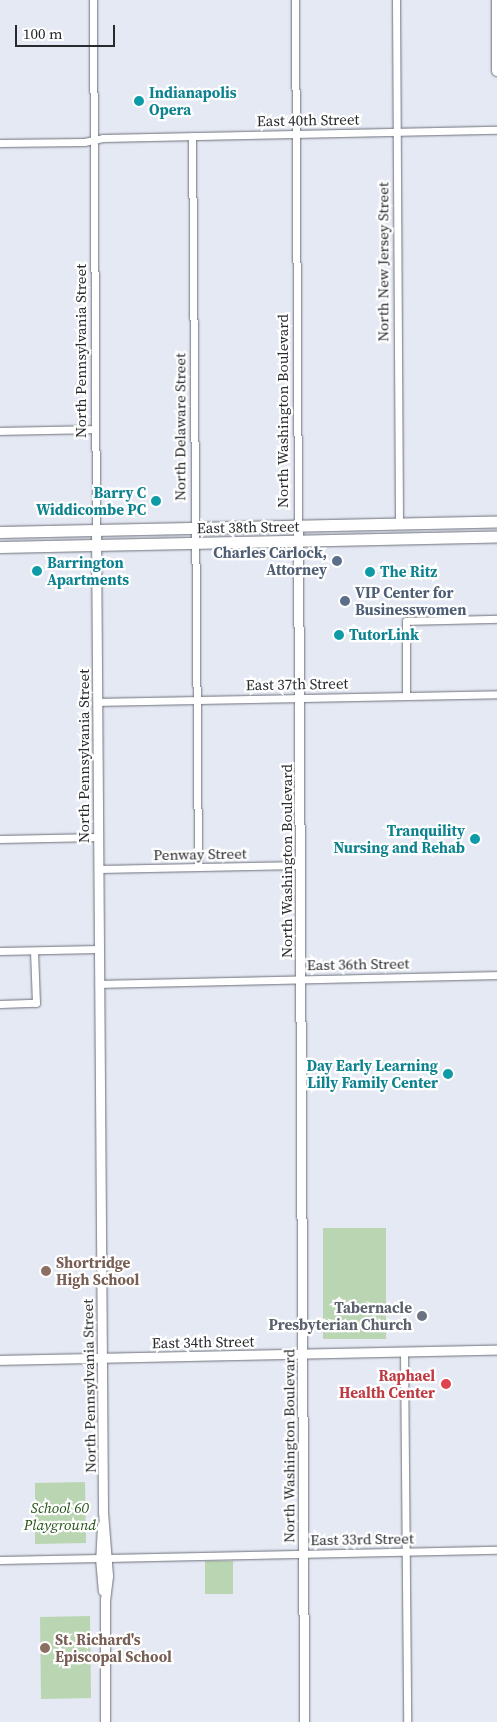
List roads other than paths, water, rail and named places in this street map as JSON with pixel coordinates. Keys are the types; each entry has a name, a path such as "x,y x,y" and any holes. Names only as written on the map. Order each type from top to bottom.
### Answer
{"main road":[{"path":"497,0 497,71"},
{"name":"East 38th Street","path":"0,532 497,522"},
{"name":"East 38th Street","path":"0,547 497,537"}],"street":[{"name":"North Pennsylvania Street","path":"93,0 106,1722"},
{"name":"North Washington Boulevard","path":"295,0 304,1722"},
{"name":"North New Jersey Street","path":"396,0 399,524"},
{"name":"East 40th Street","path":"0,143 192,136 497,130"},
{"name":"North Delaware Street","path":"192,136 198,867"},
{"path":"0,431 95,430"},
{"path":"406,695 406,621 497,619"},
{"name":"East 37th Street","path":"97,702 497,694"},
{"path":"0,839 98,837"},
{"name":"Penway Street","path":"99,869 301,865"},
{"path":"0,951 99,949"},
{"path":"0,1004 36,1003 34,951"},
{"name":"East 36th Street","path":"99,984 497,975"},
{"name":"East 34th Street","path":"0,1360 497,1350"},
{"path":"404,1352 407,1722"},
{"name":"East 33rd Street","path":"0,1560 497,1550"}],"place":[{"name":"Indianapolis Opera","path":"139,101"},
{"name":"Barry C Widdicombe PC","path":"156,501"},
{"name":"Charles Carlock, Attorney","path":"337,561"},
{"name":"Barrington Apartments","path":"37,571"},
{"name":"The Ritz","path":"370,572"},
{"name":"VIP Center for Businesswomen","path":"345,601"},
{"name":"TutorLink","path":"339,635"},
{"name":"Tranquility Nursing and Rehab","path":"475,839"},
{"name":"Day Early Learning Lilly Family Center","path":"448,1074"},
{"name":"Shortridge High School","path":"46,1271"},
{"name":"Tabernacle Presbyterian Church","path":"422,1316"},
{"name":"Raphael Health Center","path":"446,1384"},
{"name":"St. Richard's Episcopal School","path":"45,1648"}],"park label":[{"name":"School 60 Playground","path":"60,1516"}]}
